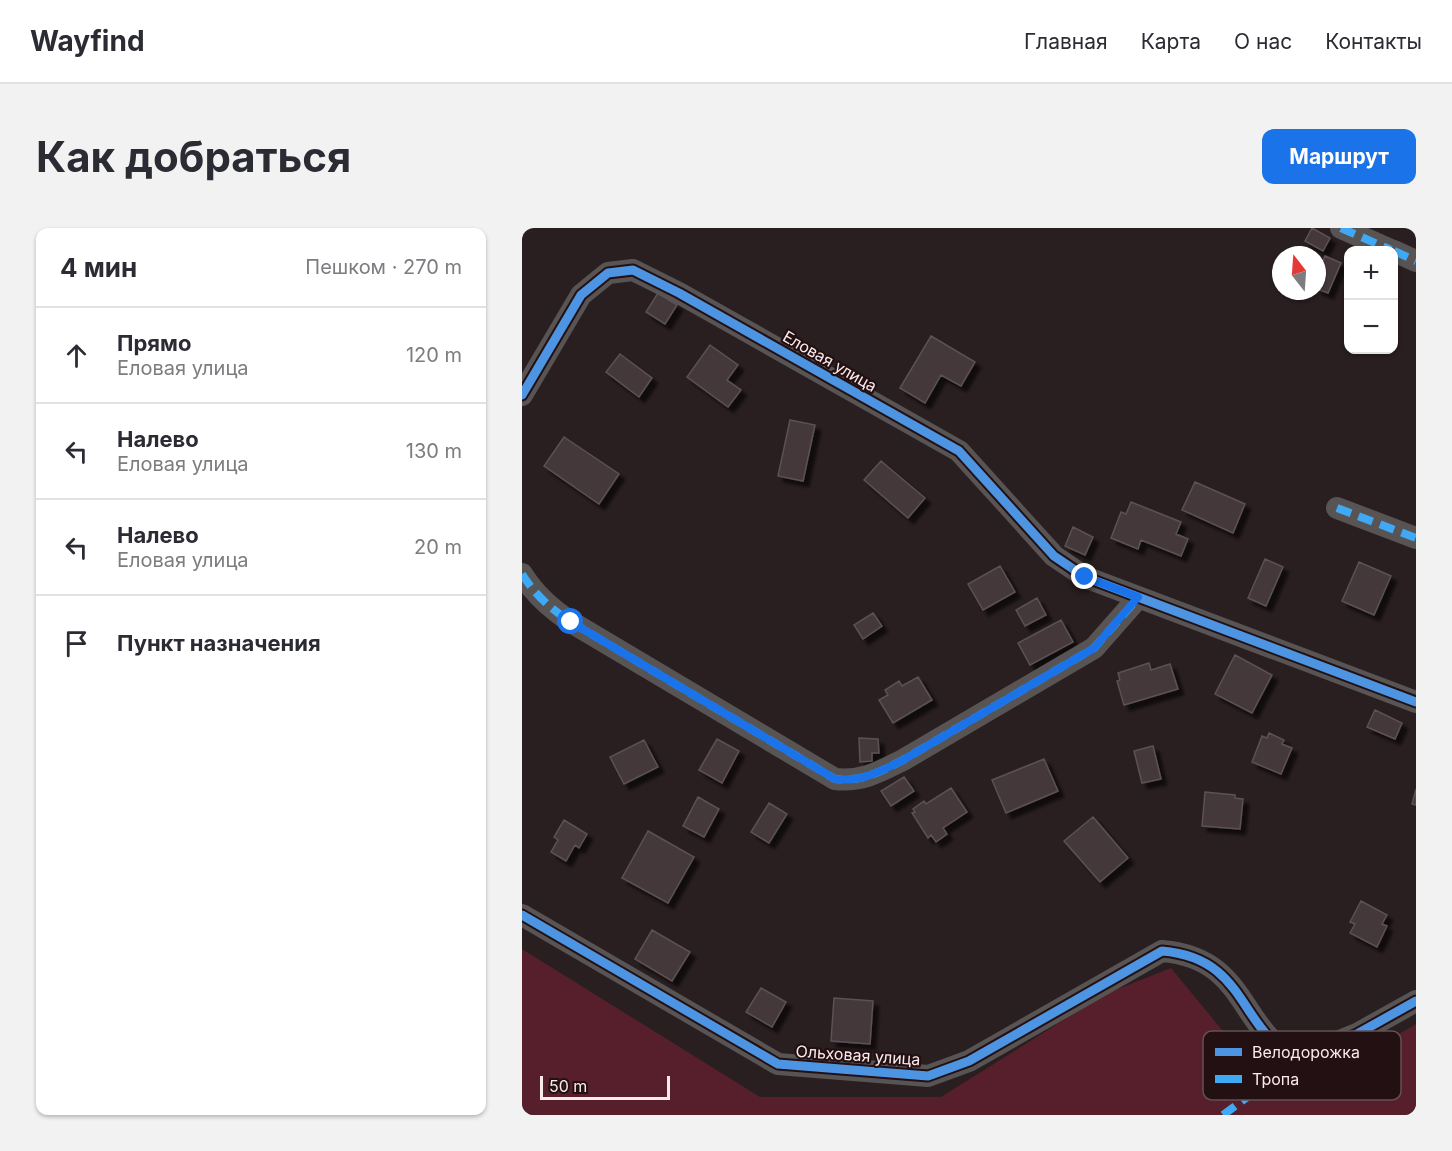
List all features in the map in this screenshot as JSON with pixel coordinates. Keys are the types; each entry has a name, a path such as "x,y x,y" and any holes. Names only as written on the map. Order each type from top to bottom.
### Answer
{"street":[{"path":"1344,230 1381,246"},
{"path":"1398,254 1416,261"},
{"name":"Еловая улица","path":"522,395 581,295 608,273 633,270 679,293 959,451 1054,556 1085,577 1416,702"},
{"path":"1337,508 1416,538"},
{"path":"522,574 531,589 551,608 571,622 835,779 852,781 871,777 903,760 1094,648 1138,597"},
{"name":"Ольховая улица","path":"522,915 778,1064 928,1076 969,1061 1162,951 1188,953 1226,976 1266,1031"},
{"name":"Ольховая улица","path":"1362,1031 1416,1001"}],"shaded area":[{"path":"522,949 760,1097 941,1097 1105,994 1171,968 1223,1031 1203,1031 1203,1100 1401,1100 1401,1033 1416,1024 1416,1115 522,1115"}],"building":[{"path":"1312,228 1330,238 1326,246 1314,246 1305,241"},
{"path":"1326,256 1341,263 1328,293 1326,292"},
{"path":"658,293 677,305 665,324 646,312"},
{"path":"931,336 975,362 961,386 941,375 925,403 900,388"},
{"path":"710,345 738,365 727,380 741,390 728,407 687,377"},
{"path":"620,354 652,378 639,397 606,372"},
{"path":"790,420 815,425 803,481 778,476"},
{"path":"564,437 619,474 599,504 544,466"},
{"path":"881,461 925,498 908,518 864,480"},
{"path":"1195,482 1245,504 1233,533 1182,510"},
{"path":"1131,502 1181,522 1176,534 1188,539 1181,556 1141,540 1138,549 1111,538 1121,512 1126,514"},
{"path":"1073,527 1093,537 1085,555 1065,546"},
{"path":"1265,559 1283,567 1266,606 1248,598"},
{"path":"1359,562 1391,576 1374,615 1342,601"},
{"path":"1000,566 1015,592 983,610 968,584"},
{"path":"1037,598 1046,615 1025,626 1016,610"},
{"path":"873,613 882,626 863,639 854,625"},
{"path":"1061,620 1073,642 1030,665 1018,643"},
{"path":"1235,655 1272,675 1252,713 1215,694"},
{"path":"1149,663 1151,670 1170,664 1178,689 1124,705 1117,681 1120,680 1118,673"},
{"path":"918,677 932,700 893,723 879,700 888,695 885,690 899,681 902,686"},
{"path":"1375,710 1402,723 1395,739 1367,727"},
{"path":"1269,733 1284,740 1282,744 1292,748 1281,774 1252,762 1262,736 1267,738"},
{"path":"859,738 878,739 879,753 872,753 872,761 860,762"},
{"path":"717,739 739,751 722,783 699,770"},
{"path":"644,740 658,767 624,784 610,757"},
{"path":"1153,746 1161,779 1142,783 1134,751"},
{"path":"1044,759 1058,791 1006,813 992,780"},
{"path":"904,777 914,791 891,806 881,791"},
{"path":"951,788 967,812 943,828 947,834 936,842 931,835 928,838 912,813 915,812 913,809 924,801 926,804"},
{"path":"1416,789 1416,805 1412,804"},
{"path":"1205,792 1235,795 1235,798 1243,799 1240,829 1202,826"},
{"path":"698,797 719,809 704,837 683,826"},
{"path":"769,803 787,814 769,843 751,832"},
{"path":"1093,817 1128,858 1100,882 1064,841"},
{"path":"564,820 587,834 579,848 575,845 566,861 551,852 558,840 554,837"},
{"path":"648,831 694,857 668,903 622,878"},
{"path":"1361,901 1387,915 1382,924 1387,926 1377,947 1350,933 1355,924 1350,922"},
{"path":"652,930 690,952 672,981 635,959"},
{"path":"761,988 786,1002 772,1027 746,1012"},
{"path":"834,998 873,1001 870,1044 831,1041"}],"marked path":[{"path":"1341,228 1382,246"},
{"path":"1398,253 1416,261"},
{"path":"1337,508 1416,538"},
{"path":"522,574 544,601 571,622 835,779 845,780 870,775 903,760 1094,648 1138,598"},
{"path":"1223,1115 1243,1100"}],"cycle path":[{"path":"522,395 581,295 608,273 633,270 679,293 959,451 1054,556 1085,577 1416,702"},
{"path":"522,915 778,1064 928,1076 969,1061 1162,951 1190,957 1212,967 1227,981 1264,1031"},
{"path":"1362,1031 1416,1001"}],"route":[{"path":"571,622 835,779 852,781 871,777 903,760 1094,648 1138,597 1085,577"}]}
